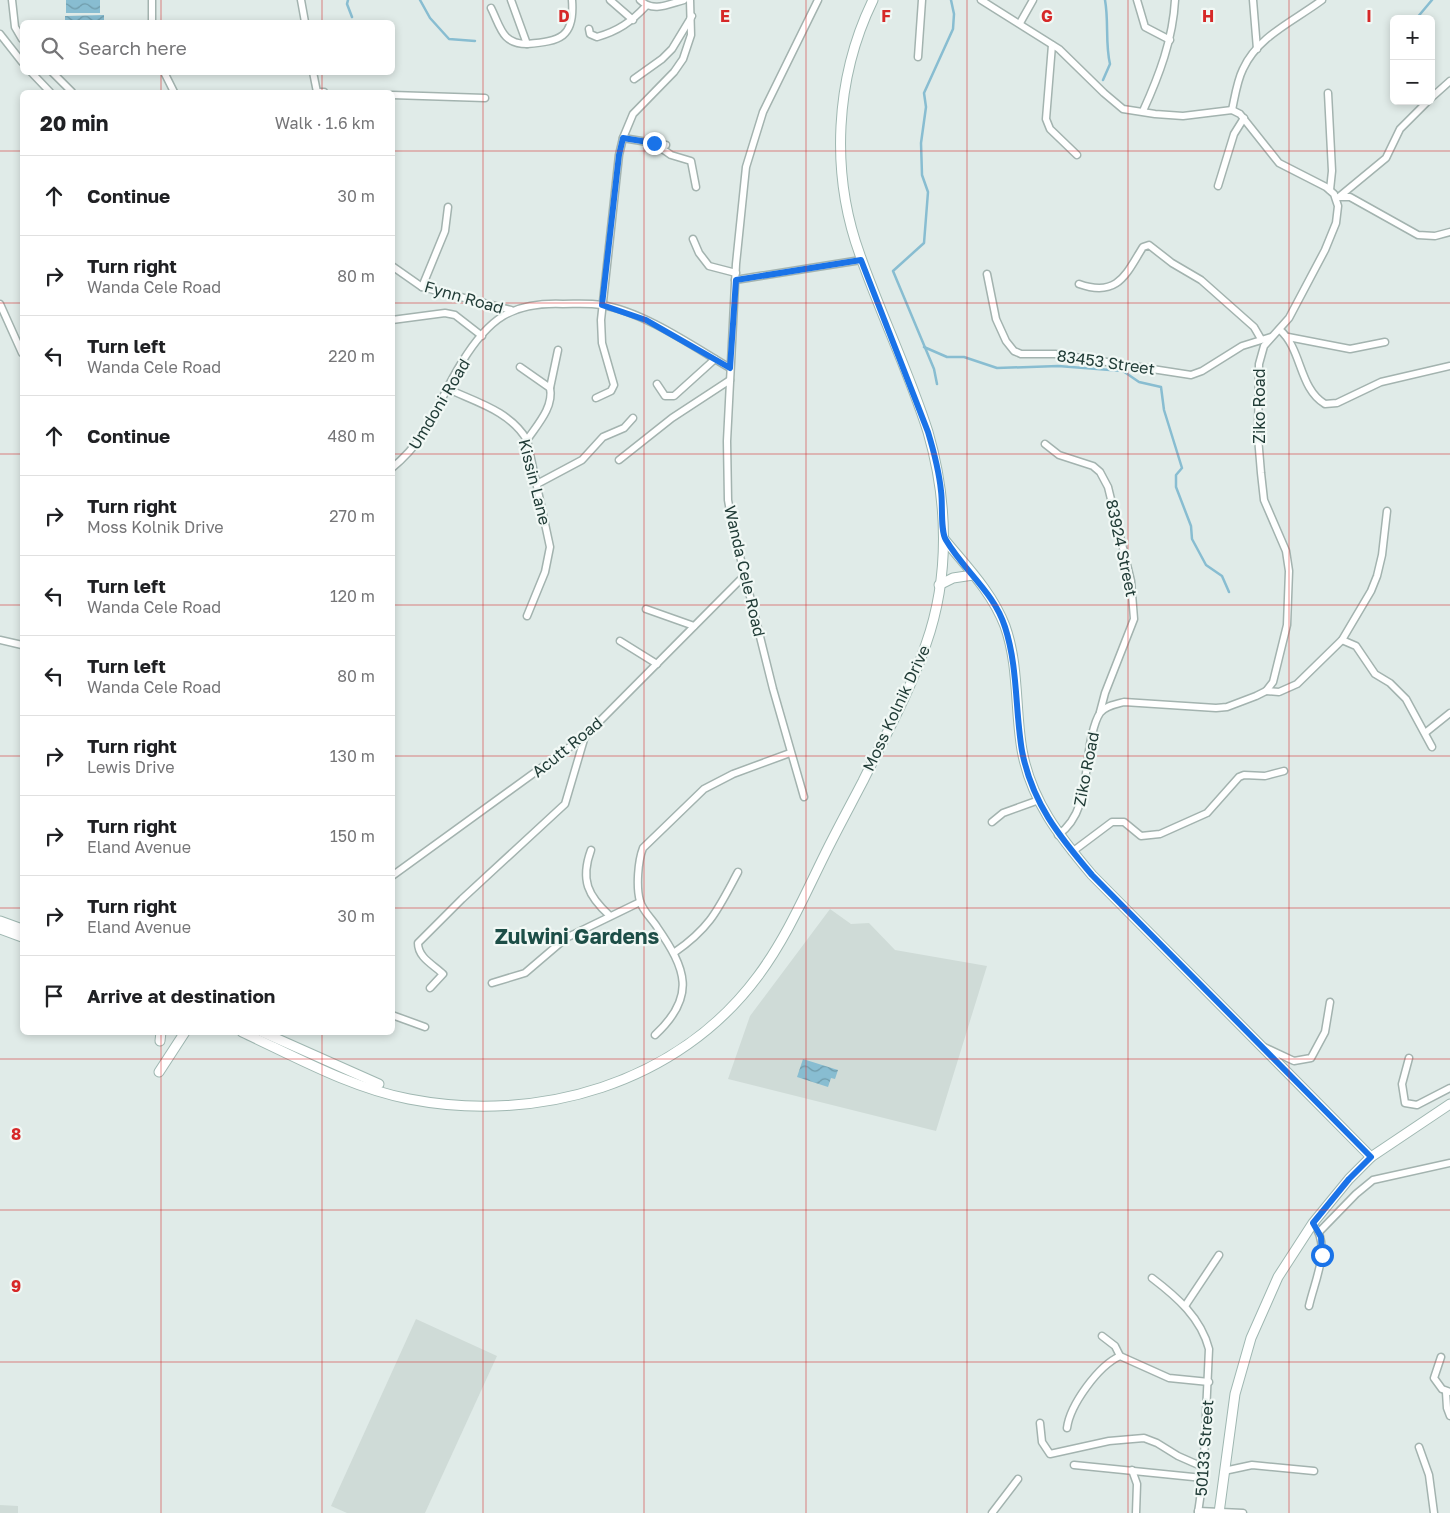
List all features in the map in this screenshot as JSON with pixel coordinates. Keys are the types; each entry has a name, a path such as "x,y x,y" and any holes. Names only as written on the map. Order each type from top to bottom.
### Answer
{"main road":[{"name":"Moss Kolnik Drive","path":"268,1035 370,1082 424,1100 454,1105 541,1103 592,1092 638,1074 676,1053 720,1018 756,978 772,956 802,903 912,682 927,642 939,585 944,539 942,493 937,461 928,432 861,260 843,183 840,153 842,109 855,45 873,0"},
{"path":"944,539 994,600 1005,627 1012,657 1022,751 1032,787 1058,835 1092,875 1371,1157"},
{"path":"939,585 953,578 973,575"},
{"path":"0,921 20,928"},
{"path":"0,929 20,936"},
{"path":"159,1072 183,1035"},
{"name":"Moss Kolnik Drive","path":"249,1035 356,1083 412,1100 424,1100"},
{"path":"1219,1512 1235,1394 1251,1338 1278,1277 1313,1223 1349,1179 1371,1157 1450,1104"}],"street":[{"path":"12,0 14,20 20,34"},
{"path":"152,0 152,20"},
{"path":"301,0 304,20"},
{"path":"511,0 527,44"},
{"path":"491,8 507,40 514,44 527,44 556,41 564,36 570,25 572,0"},
{"path":"610,0 633,20"},
{"path":"640,0 646,6 656,7 684,0"},
{"path":"596,398 611,391 614,385 602,342 602,305 619,155 623,138 633,114 674,72 683,58 691,35 692,15 690,0"},
{"name":"Wanda Cele Road","path":"804,797 790,752 744,576 728,500 727,440 742,198 753,142 763,112 818,0"},
{"path":"918,57 922,0"},
{"path":"981,0 1020,23 1072,60 1116,104 1123,108 1183,116 1232,110 1244,118 1279,163 1330,190 1338,198 1357,201 1418,235 1435,236 1450,232"},
{"path":"1020,23 1033,0"},
{"path":"1137,0 1145,27 1170,40"},
{"path":"1143,111 1155,84 1170,40 1175,0"},
{"path":"1253,0 1254,37 1257,49"},
{"path":"1232,110 1243,68 1257,49 1271,35 1322,0"},
{"path":"589,29 590,34 597,37 625,26 646,6"},
{"path":"634,79 662,59 672,49 692,15"},
{"path":"0,34 20,59"},
{"path":"1052,45 1046,119 1050,129 1077,155"},
{"path":"34,75 48,90"},
{"path":"55,75 70,90"},
{"path":"166,75 173,90"},
{"path":"314,75 317,90"},
{"path":"1435,94 1450,81"},
{"path":"1328,93 1332,171 1330,190"},
{"path":"395,95 485,98"},
{"path":"1338,198 1386,158 1400,129 1424,105"},
{"path":"1218,186 1234,134 1244,118"},
{"path":"623,138 666,145"},
{"path":"654,143 671,155 691,161 696,187"},
{"name":"Ziko Road","path":"1058,835 1067,828 1078,812 1092,733 1100,712 1112,705 1124,702 1204,708 1227,707 1266,691 1273,682 1287,626 1290,594 1286,551 1264,500 1258,437 1259,364 1264,346 1280,330 1297,305 1325,250 1336,222 1338,198"},
{"path":"422,286 445,231 448,207"},
{"path":"693,239 699,253 709,266 736,272"},
{"path":"1079,284 1089,287 1110,287 1116,284 1130,271 1143,247 1150,245 1155,247 1172,263 1201,280 1254,327 1262,339"},
{"path":"736,280 861,260"},
{"name":"Fynn Road","path":"395,268 422,286 511,310"},
{"name":"83453 Street","path":"987,274 996,319 1006,340 1021,354 1060,354 1191,376 1242,346 1271,337"},
{"path":"0,304 20,349"},
{"path":"511,310 534,304 602,305 646,320 730,368"},
{"name":"Umdoni Road","path":"395,466 408,455 422,438 462,361 501,316 511,310"},
{"path":"395,320 445,313 455,315 482,336"},
{"path":"1280,330 1288,337 1314,394 1325,404 1337,402 1381,382 1450,366"},
{"path":"1288,337 1350,349 1386,342"},
{"path":"527,440 551,399 550,388 558,350"},
{"path":"657,384 664,396 674,396 715,359"},
{"path":"520,367 550,388"},
{"path":"619,460 672,418 730,380"},
{"name":"Kissin Lane","path":"448,388 500,412 520,429 527,440 549,538 550,557 527,616"},
{"path":"537,484 582,460 603,437 624,428 633,418"},
{"name":"83924 Street","path":"1045,444 1067,458 1093,466 1104,478 1108,487 1132,582 1134,619 1105,693 1100,712"},
{"path":"1266,691 1279,692 1297,684 1342,640 1371,592 1377,576 1382,555 1387,511"},
{"name":"Acutt Road","path":"395,874 585,736 744,576"},
{"path":"646,609 694,626"},
{"path":"0,640 20,645"},
{"path":"1342,640 1356,646 1375,674 1399,691 1412,706 1432,746"},
{"path":"620,641 657,664"},
{"path":"1425,733 1450,713"},
{"path":"430,988 440,980 443,974 422,956 418,949 418,943 462,899 565,804 585,736"},
{"path":"655,1034 669,1021 681,1001 682,975 674,952 640,902 640,856 643,848 704,789 733,774 790,752"},
{"path":"1072,852 1112,822 1124,822 1141,836 1152,837 1207,812 1221,798 1230,785 1244,775 1265,776 1284,771"},
{"path":"992,822 1003,813 1039,800"},
{"path":"591,850 586,864 587,884 595,901 610,916"},
{"path":"674,952 700,934 713,918 738,872"},
{"path":"492,983 525,973 559,942 640,902"},
{"path":"1262,1046 1294,1061 1310,1058 1325,1032 1330,1002"},
{"path":"395,1016 425,1027"},
{"path":"1409,1058 1402,1084 1405,1103 1417,1105 1450,1088"},
{"path":"1320,1231 1356,1194 1373,1180 1450,1162"},
{"path":"1309,1306 1323,1248 1320,1231 1313,1223"},
{"path":"1185,1306 1218,1255"},
{"name":"50133 Street","path":"1152,1278 1185,1306 1199,1326 1208,1344 1209,1382 1203,1478 1198,1512"},
{"path":"1067,1428 1071,1413 1095,1377 1102,1368 1120,1356 1115,1346 1102,1336"},
{"name":"50133 Street","path":"1120,1356 1169,1378 1209,1382"},
{"path":"1441,1357 1434,1378 1448,1392 1447,1408 1450,1416"},
{"path":"1040,1423 1042,1442 1050,1454 1109,1441 1144,1438 1158,1443 1178,1456 1203,1466"},
{"path":"1419,1448 1430,1475 1434,1513"},
{"path":"1074,1465 1203,1478"},
{"path":"1224,1471 1252,1465 1314,1472"},
{"path":"1132,1470 1137,1484 1136,1513"},
{"path":"992,1513 1018,1479"},
{"path":"1198,1512 1243,1513"}],"shaded area":[{"path":"830,909 851,924 869,923 895,950 987,966 936,1131 728,1079 750,1016"},
{"path":"416,1319 497,1356 425,1513 347,1513 331,1506"},
{"path":"0,1505 18,1506 18,1513 0,1513"}],"water":[{"path":"66,0 100,0 100,13 66,13"},
{"path":"104,15 104,20 65,20 65,16"},
{"path":"803,1059 838,1070 835,1079 831,1078 828,1087 797,1077"}],"waterway":[{"path":"348,0 347,4 352,17"},
{"path":"420,0 430,18 449,39 475,41"},
{"path":"937,384 934,369 893,271 924,243 928,192 922,175 921,143 926,107 924,93 953,29 954,14 951,0"},
{"path":"1103,80 1110,64 1105,0"},
{"path":"1419,15 1432,0"},
{"path":"924,347 947,357 964,357 997,368 1058,366 1123,371 1139,382 1161,387 1164,410 1182,468 1176,475 1176,487 1191,526 1192,539 1206,565 1222,576 1229,592"}],"district":[{"name":"Zulwini Gardens","path":"577,936"}],"route":[{"path":"654,143 623,138 619,155 602,305 646,320 730,368 736,280 861,260 921,408 937,461 942,493 944,539 994,600 1005,627 1012,657 1022,751 1032,787 1058,835 1092,875 1371,1157 1349,1179 1313,1223 1320,1231 1323,1248 1322,1255"}]}
